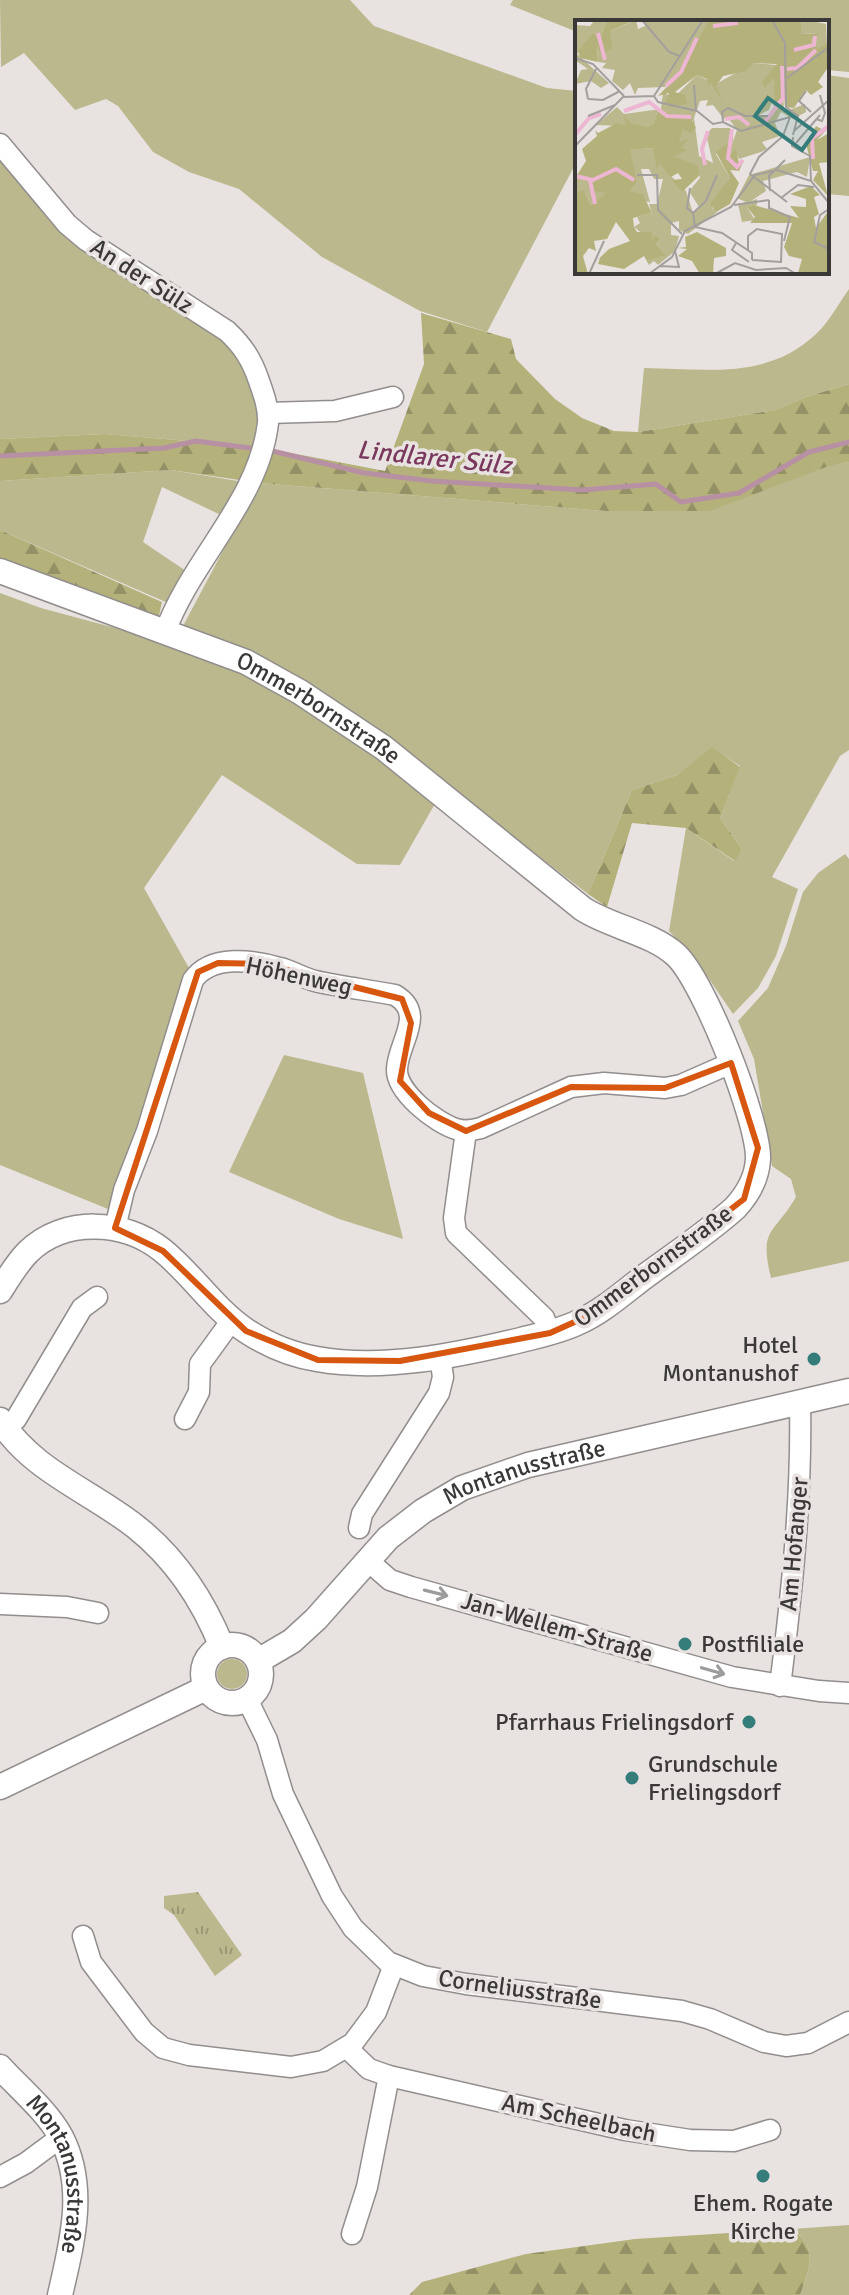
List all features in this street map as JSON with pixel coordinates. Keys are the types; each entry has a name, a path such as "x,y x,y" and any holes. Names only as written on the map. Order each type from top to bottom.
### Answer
{"main road":[{"name":"Ommerbornstraße","path":"0,571 246,662 335,713 395,756 583,909 673,952 691,973 701,992 731,1063 758,1148 755,1177 744,1199 724,1218 599,1311 574,1325 550,1333 440,1356 355,1363 318,1360 283,1350 232,1320 163,1251 115,1228 97,1226 51,1236 28,1252 0,1291"},
{"name":"Montanusstraße","path":"258,1661 292,1641 316,1619 388,1538 423,1511 462,1488 528,1465 849,1391"},
{"path":"2,1424 24,1451 136,1526 161,1549 201,1603 222,1647"},
{"path":"230,1645 246,1649 258,1661 261,1678 254,1693 247,1699 238,1703 219,1701 206,1688 203,1668 213,1651 230,1645"},
{"path":"0,1787 206,1688"},
{"name":"Montanusstraße","path":"0,2067 61,2137 74,2175 76,2218 60,2295"}],"street":[{"name":"An der Sülz","path":"0,144 67,224 86,240 236,339 253,364 268,413 262,448 243,495 182,593 165,632"},
{"path":"268,413 335,411 393,397"},
{"name":"Höhenweg","path":"115,1228 124,1190 147,1131 193,980 205,967 218,963 263,964 313,980 395,995 402,999 410,1012 411,1023 397,1070 400,1081 429,1113 453,1128 466,1131"},
{"path":"550,1333 544,1318 456,1233 454,1218 466,1131 481,1128 571,1087 604,1083 665,1088 681,1085 731,1063"},
{"path":"2,1424 16,1419 82,1308 97,1297"},
{"path":"185,1419 199,1392 200,1364 232,1320"},
{"path":"359,1528 362,1514 439,1393 443,1377 440,1356"},
{"name":"Am Hofanger","path":"780,1686 801,1456 800,1403"},
{"name":"Jan-Wellem-Straße","path":"367,1560 390,1580 411,1587 732,1677 780,1686 849,1693"},
{"path":"0,1604 67,1607 98,1613"},
{"name":"Corneliusstraße","path":"247,1699 260,1722 283,1794 332,1896 359,1935 394,1965 423,1976 466,1984 682,2011 710,2019 764,2042 786,2046 808,2043 849,2022"},
{"path":"83,1936 91,1962 144,2032 163,2048 189,2055 291,2067 323,2061 353,2043 376,2012 394,1965"},
{"name":"Am Scheelbach","path":"347,2048 369,2069 389,2076 625,2130 677,2138 734,2141 770,2130"},
{"path":"352,2234 367,2187 389,2076"},
{"path":"0,2177 26,2163 61,2137"}],"highlighted area":[{"path":"218,963 263,964 402,999 411,1023 400,1081 429,1113 466,1131 571,1087 665,1088 731,1063 758,1148 744,1199 599,1311 550,1333 400,1361 318,1360 246,1331 163,1251 115,1228 198,972"}],"green space":[{"path":"0,0 350,0 374,26 547,88 575,91 575,165 487,332 420,311 322,257 239,189 189,172 153,152 118,106 106,99 75,110 24,53 1,67"},
{"path":"513,0 849,0 849,72 829,70 829,20 575,20 575,31 510,5"},
{"path":"829,75 849,78 849,196 829,194"},
{"path":"0,151 77,244 222,334 247,366 260,416 260,447 105,434 0,439"},
{"path":"849,289 849,384 775,410 638,432 644,368 735,369 777,359 816,334"},
{"path":"421,313 511,339 516,359 555,399 582,418 614,431 638,432 775,410 849,384 849,462 826,467 710,511 605,511 259,483 171,470 0,481 0,439 105,434 260,447 385,471 424,364"},
{"path":"849,462 849,750 840,756 772,877 798,889 776,956 758,988 733,1014 694,957 669,931 686,828 734,861 742,849 720,818 740,766 712,748 677,775 632,790 588,894 343,707 242,651 183,626 259,483 605,511"},
{"path":"171,470 244,482 223,516 162,487 143,542 189,573 168,603 0,530 0,481"},
{"path":"0,530 162,602 158,620 0,560"},
{"path":"0,593 41,608 171,643 245,671 344,726 436,802 400,865 357,864 222,775 144,888 189,968 137,1133 108,1209 0,1165"},
{"path":"712,747 740,767 720,818 742,849 735,861 686,828 632,823 607,907 588,894 632,790 677,775"},
{"path":"845,854 849,859 849,1261 771,1278 767,1249 770,1233 796,1197 791,1179 772,1166 754,1059 738,1021 768,988 786,946 803,892 818,873"},
{"path":"284,1055 363,1073 403,1239 339,1219 229,1172"},
{"path":"232,1659 243,1663 247,1674 243,1685 232,1689 221,1685 217,1674 221,1663"},
{"path":"198,1892 242,1955 215,1976 174,1915 164,1908 164,1896"},
{"path":"849,2225 849,2295 800,2295 810,2259 806,2244 792,2229"},
{"path":"792,2229 806,2244 810,2259 800,2295 409,2295 422,2282 526,2254 635,2239"}],"waterway":[{"name":"Lindlarer Sülz","path":"0,456 164,448 196,441 258,449"},
{"name":"Lindlarer Sülz","path":"268,450 364,473 432,481 583,490 656,484 681,502 739,493 809,452 849,442"}],"place":[{"name":"Hotel Montanushof","path":"814,1359"},
{"name":"Postfiliale","path":"685,1644"},
{"name":"Pfarrhaus Frielingsdorf","path":"749,1722"},
{"name":"Grundschule Frielingsdorf","path":"632,1778"},
{"name":"Ehem. Rogate Kirche","path":"763,2176"}]}
